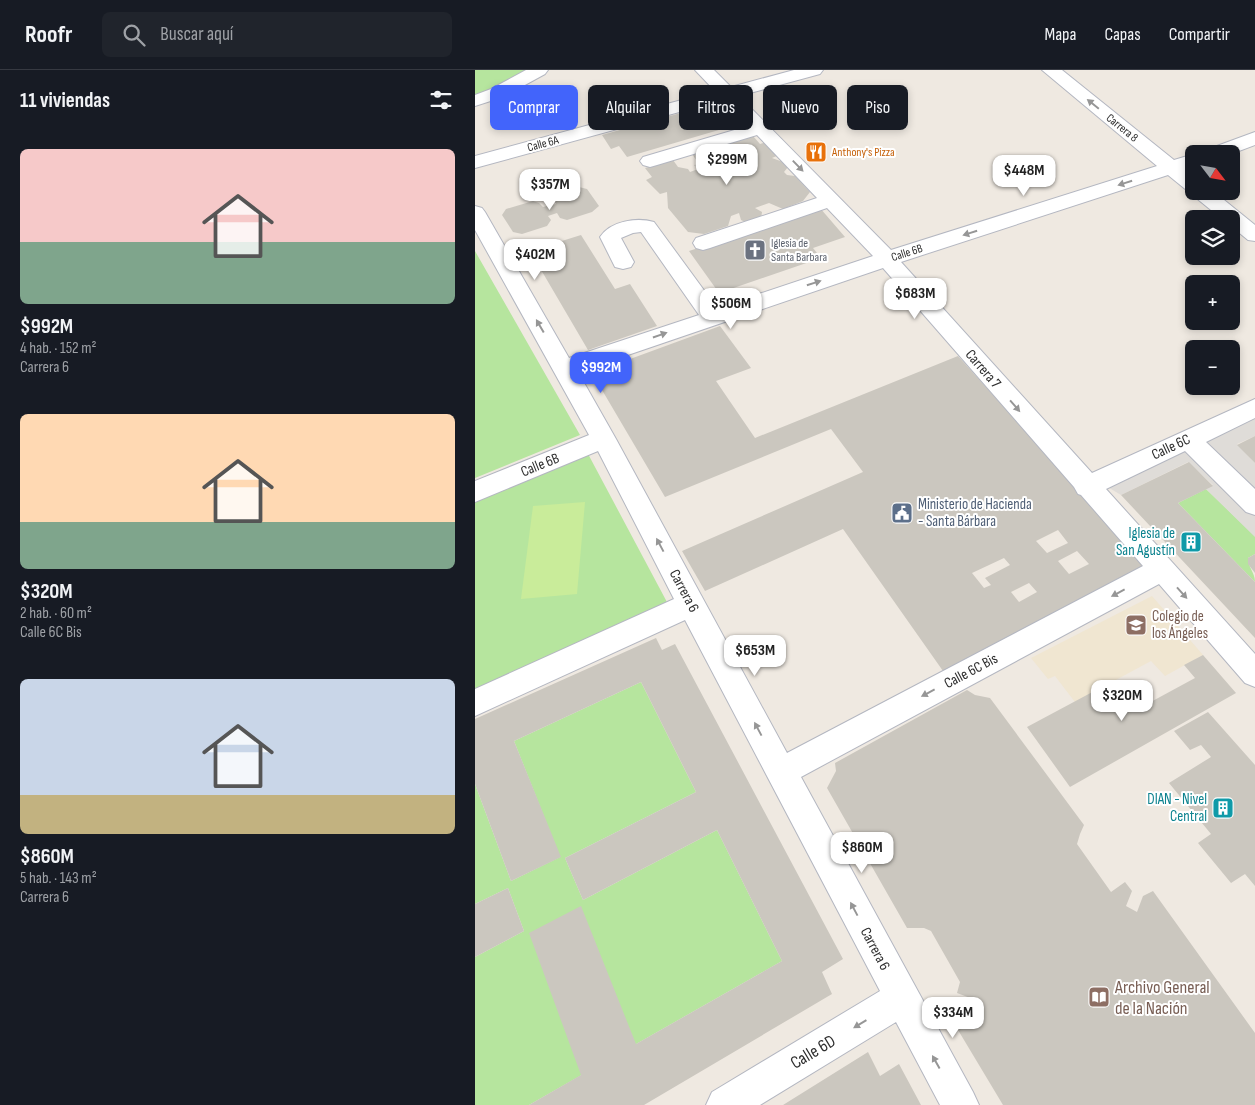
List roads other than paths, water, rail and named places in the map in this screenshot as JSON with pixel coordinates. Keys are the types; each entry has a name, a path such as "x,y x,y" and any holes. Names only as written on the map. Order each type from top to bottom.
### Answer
{"street":[{"path":"475,101 497,93 539,70"},
{"name":"Carrera 7","path":"704,70 718,85"},
{"name":"Calle 6A","path":"753,87 813,70"},
{"name":"Carrera 8","path":"1051,70 1185,179"},
{"name":"Calle 6A","path":"475,162 679,107"},
{"name":"Carrera 7","path":"753,120 887,259 1087,487 1255,674"},
{"path":"650,161 761,128"},
{"path":"1237,145 1255,138"},
{"name":"Calle 6B","path":"564,368 887,259 1185,163"},
{"path":"703,243 831,200"},
{"path":"1211,200 1255,235"},
{"name":"Carrera 6","path":"475,212 604,439 901,998 960,1105"},
{"path":"623,262 610,238 613,234 637,226 647,226 712,317"},
{"name":"Calle 6C","path":"1087,487 1255,408"},
{"name":"Calle 6B","path":"475,492 604,439"},
{"path":"1188,440 1255,505"},
{"name":"Calle 6C Bis","path":"781,772 1161,570"},
{"path":"475,703 691,604"},
{"name":"Calle 6D","path":"725,1105 901,998"}],"place":[{"name":"Anthony's Pizza","path":"816,152"},
{"name":"Iglesia de Santa Barbara","path":"755,250"},
{"name":"Ministerio de Hacienda - Santa Bárbara","path":"902,513"},
{"name":"Iglesia de San Agustín","path":"1191,542"},
{"name":"Colegio de los Ángeles","path":"1136,625"},
{"name":"DIAN - Nivel Central","path":"1223,808"},
{"name":"Archivo General de la Nación","path":"1099,997"}]}
